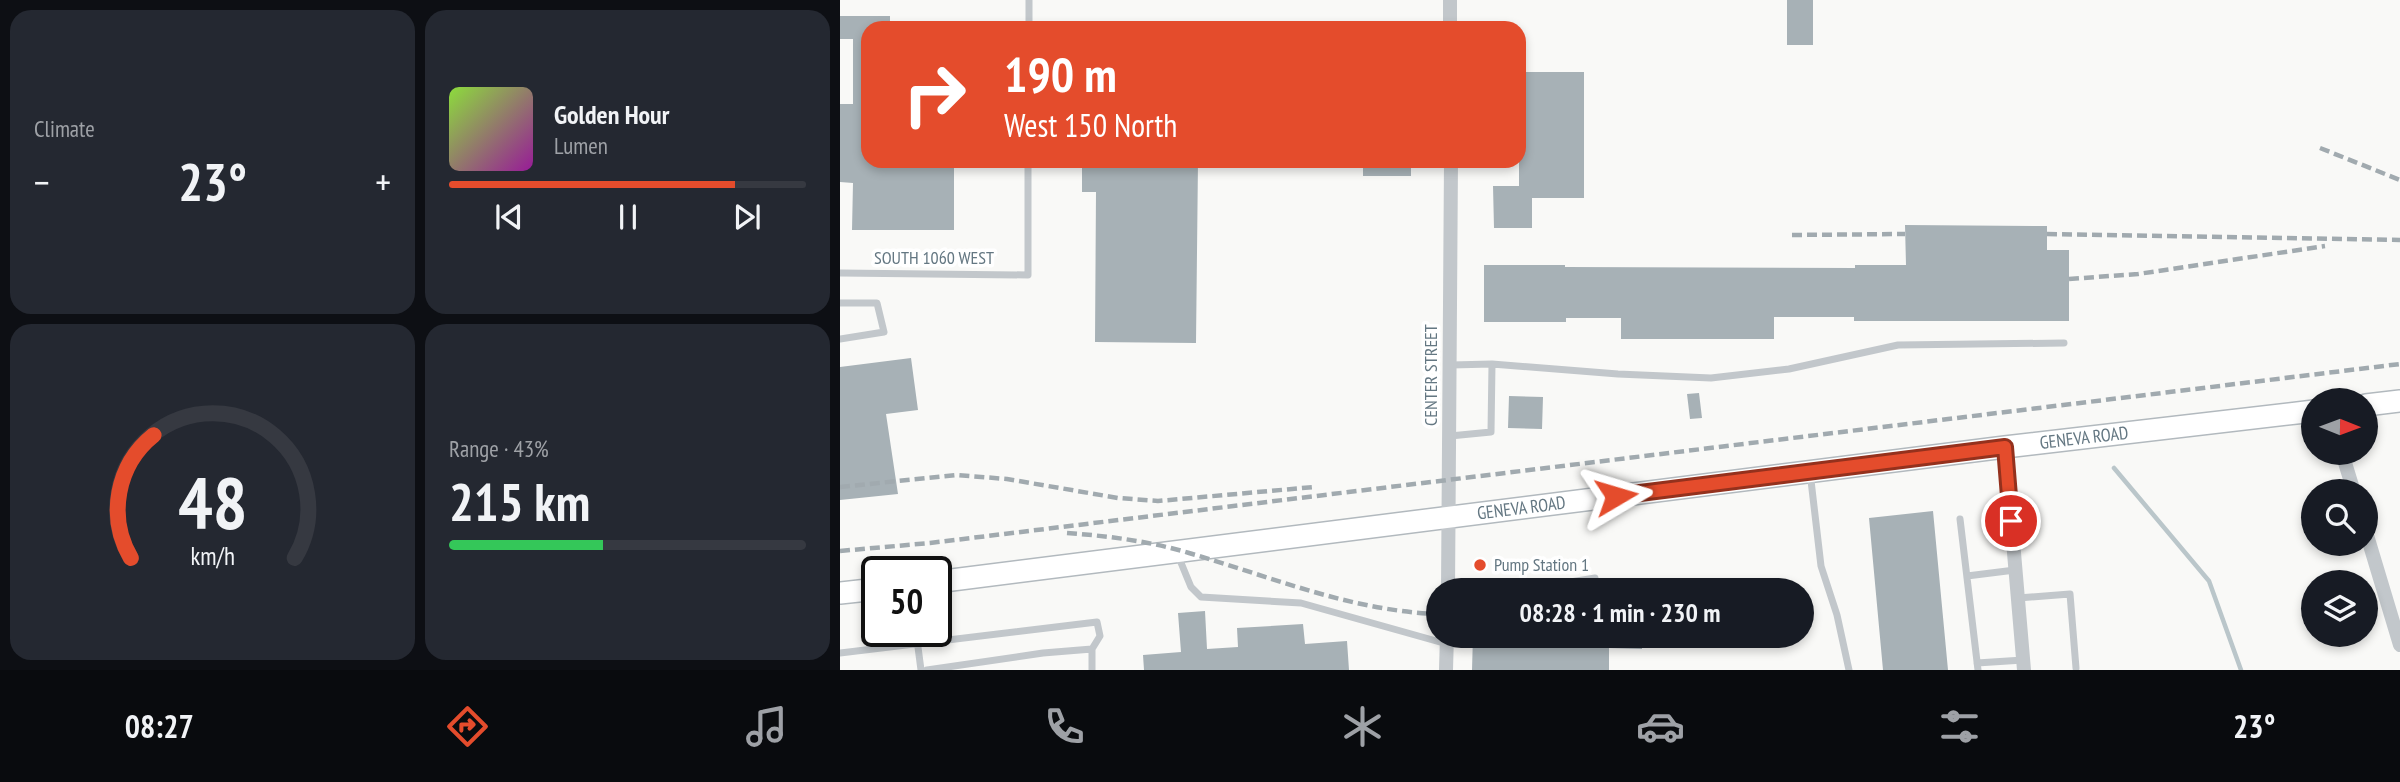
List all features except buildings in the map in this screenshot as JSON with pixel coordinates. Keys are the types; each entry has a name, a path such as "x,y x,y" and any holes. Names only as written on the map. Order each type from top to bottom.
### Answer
{"main road":[{"path":"2378,404 2400,401"},
{"name":"GENEVA ROAD","path":"952,580 2005,447 2301,413"},
{"path":"840,593 861,591"}],"street":[{"path":"1450,0 1450,21"},
{"name":"CENTER STREET","path":"1448,578 1451,168"},
{"path":"2005,447 2023,665"},
{"path":"2373,556 2400,645"},
{"path":"1447,648 1447,670"}],"lane":[{"path":"1029,0 1029,21"},
{"name":"SOUTH 1060 WEST","path":"840,273 1028,275 1028,168"},
{"path":"840,303 877,303 884,332 840,339"},
{"path":"1451,365 1492,364 1711,378 1789,369 1898,345 2064,343"},
{"path":"1450,436 1491,432 1492,364"},
{"path":"1810,472 1821,566 1837,615 1849,670"},
{"path":"1960,519 1977,667 2023,665"},
{"path":"1177,553 1191,587 1201,597 1301,603 1426,634"},
{"path":"1967,576 2015,570"},
{"path":"2018,598 2070,594 2076,668"},
{"path":"952,639 1097,622 1100,636 1092,649 1092,670"},
{"path":"840,653 887,647"},
{"path":"919,647 921,670"},
{"path":"927,670 1043,653 1092,649"}],"waterway":[{"path":"2114,468 2209,581 2241,670"}],"railway":[{"path":"2320,148 2400,180"},
{"path":"1792,235 1905,234"},
{"path":"2047,234 2400,240"},
{"path":"2069,279 2138,274 2325,246"},
{"path":"840,551 930,543 2400,364"},
{"path":"840,487 956,475 1007,479 1118,498 1158,501 1314,487"},
{"path":"1067,533 1159,545 1343,600 1426,613"}],"place":[{"name":"Pump Station 1","path":"1480,565"}],"route":[{"path":"1616,496 2005,447 2011,521"}]}
